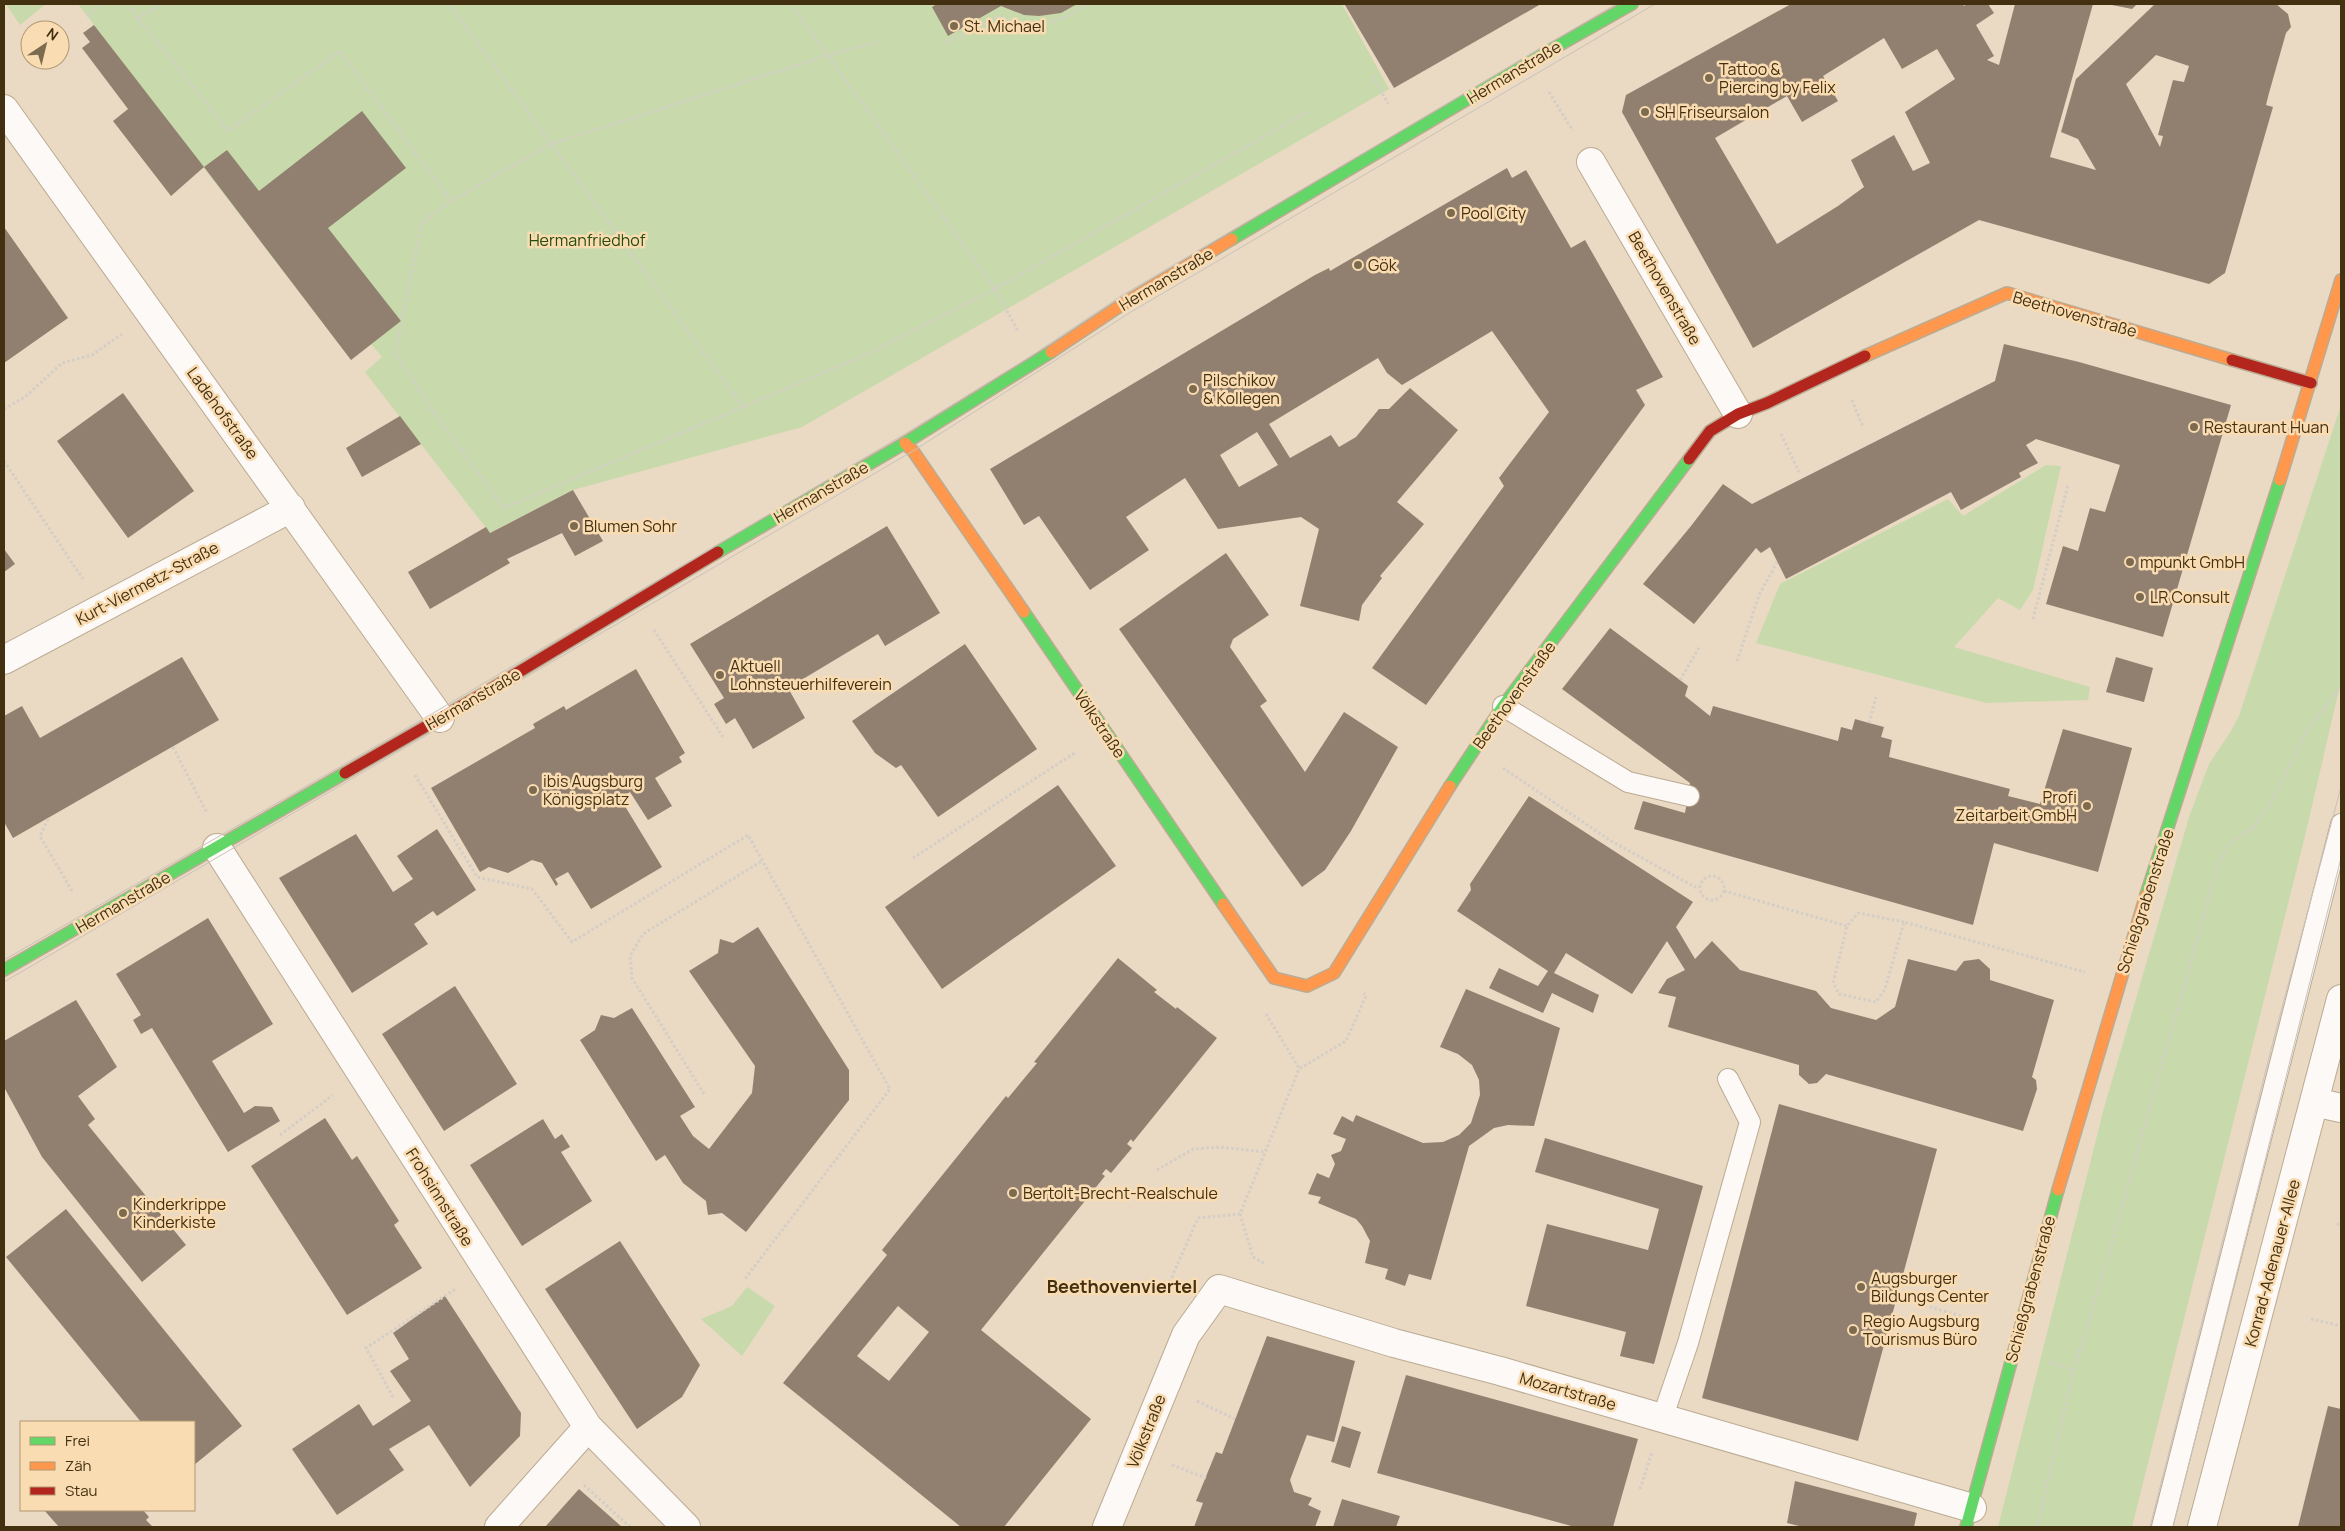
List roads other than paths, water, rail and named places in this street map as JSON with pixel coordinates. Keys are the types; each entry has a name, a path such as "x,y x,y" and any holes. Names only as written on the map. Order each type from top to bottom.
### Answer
{"street":[{"name":"Hermanstraße","path":"4,970 440,718 636,600 905,443 1034,363 1124,304 1632,4"},
{"name":"Ladehofstraße","path":"4,110 440,718"},
{"name":"Beethovenstraße","path":"1591,162 1738,414"},
{"name":"Schießgrabenstraße","path":"1969,1518 2070,1144 2119,981 2311,383 2341,280"},
{"name":"Beethovenstraße","path":"1307,986 1334,973 1474,748 1503,706 1710,431 1738,414 2007,293 2311,383"},
{"name":"Völkstraße","path":"905,443 913,451 1274,978 1307,986"},
{"name":"Kurt-Viermetz-Straße","path":"4,660 291,508"},
{"name":"Frohsinnstraße","path":"220,846 362,1074 588,1427 686,1527"},
{"name":"Konrad-Adenauer-Allee","path":"2202,1527 2341,999"},
{"path":"2314,1102 2341,1108"},
{"name":"Mozartstraße","path":"1186,1335 1219,1289 1394,1343 1500,1371 1662,1419 1969,1518"},
{"name":"Völkstraße","path":"1107,1527 1186,1335"},
{"path":"499,1527 588,1427"}],"lane":[{"path":"1503,706 1628,782 1689,796"},
{"path":"2162,1527 2341,824"},
{"path":"1662,1419 1688,1342 1750,1122 1728,1079"}],"tram line":[{"path":"4,960 435,712 903,435 1031,356 1121,296 1616,4"},
{"path":"4,982 913,451 1131,312 1655,4"},
{"path":"2150,1527 2276,1030 2341,787"},
{"path":"2173,1527 2341,858"}],"place":[{"name":"St. Michael","path":"954,26"},
{"name":"Tattoo & Piercing by Felix","path":"1709,78"},
{"name":"SH Friseursalon","path":"1645,112"},
{"name":"Pool City","path":"1451,213"},
{"name":"Gök","path":"1358,265"},
{"name":"Pilschikov & Kollegen","path":"1193,389"},
{"name":"Restaurant Huan","path":"2194,427"},
{"name":"Blumen Sohr","path":"574,526"},
{"name":"mpunkt GmbH","path":"2130,562"},
{"name":"LR Consult","path":"2140,597"},
{"name":"Aktuell Lohnsteuerhilfeverein","path":"720,675"},
{"name":"ibis Augsburg Königsplatz","path":"533,790"},
{"name":"Profi Zeitarbeit GmbH","path":"2087,806"},
{"name":"Bertolt-Brecht-Realschule","path":"1013,1193"},
{"name":"Kinderkrippe Kinderkiste","path":"123,1213"},
{"name":"Augsburger Bildungs Center","path":"1861,1287"},
{"name":"Regio Augsburg Tourismus Büro","path":"1853,1330"}],"district":[{"name":"Beethovenviertel","path":"1122,1287"}],"park label":[{"name":"Hermanfriedhof","path":"587,240"}]}
